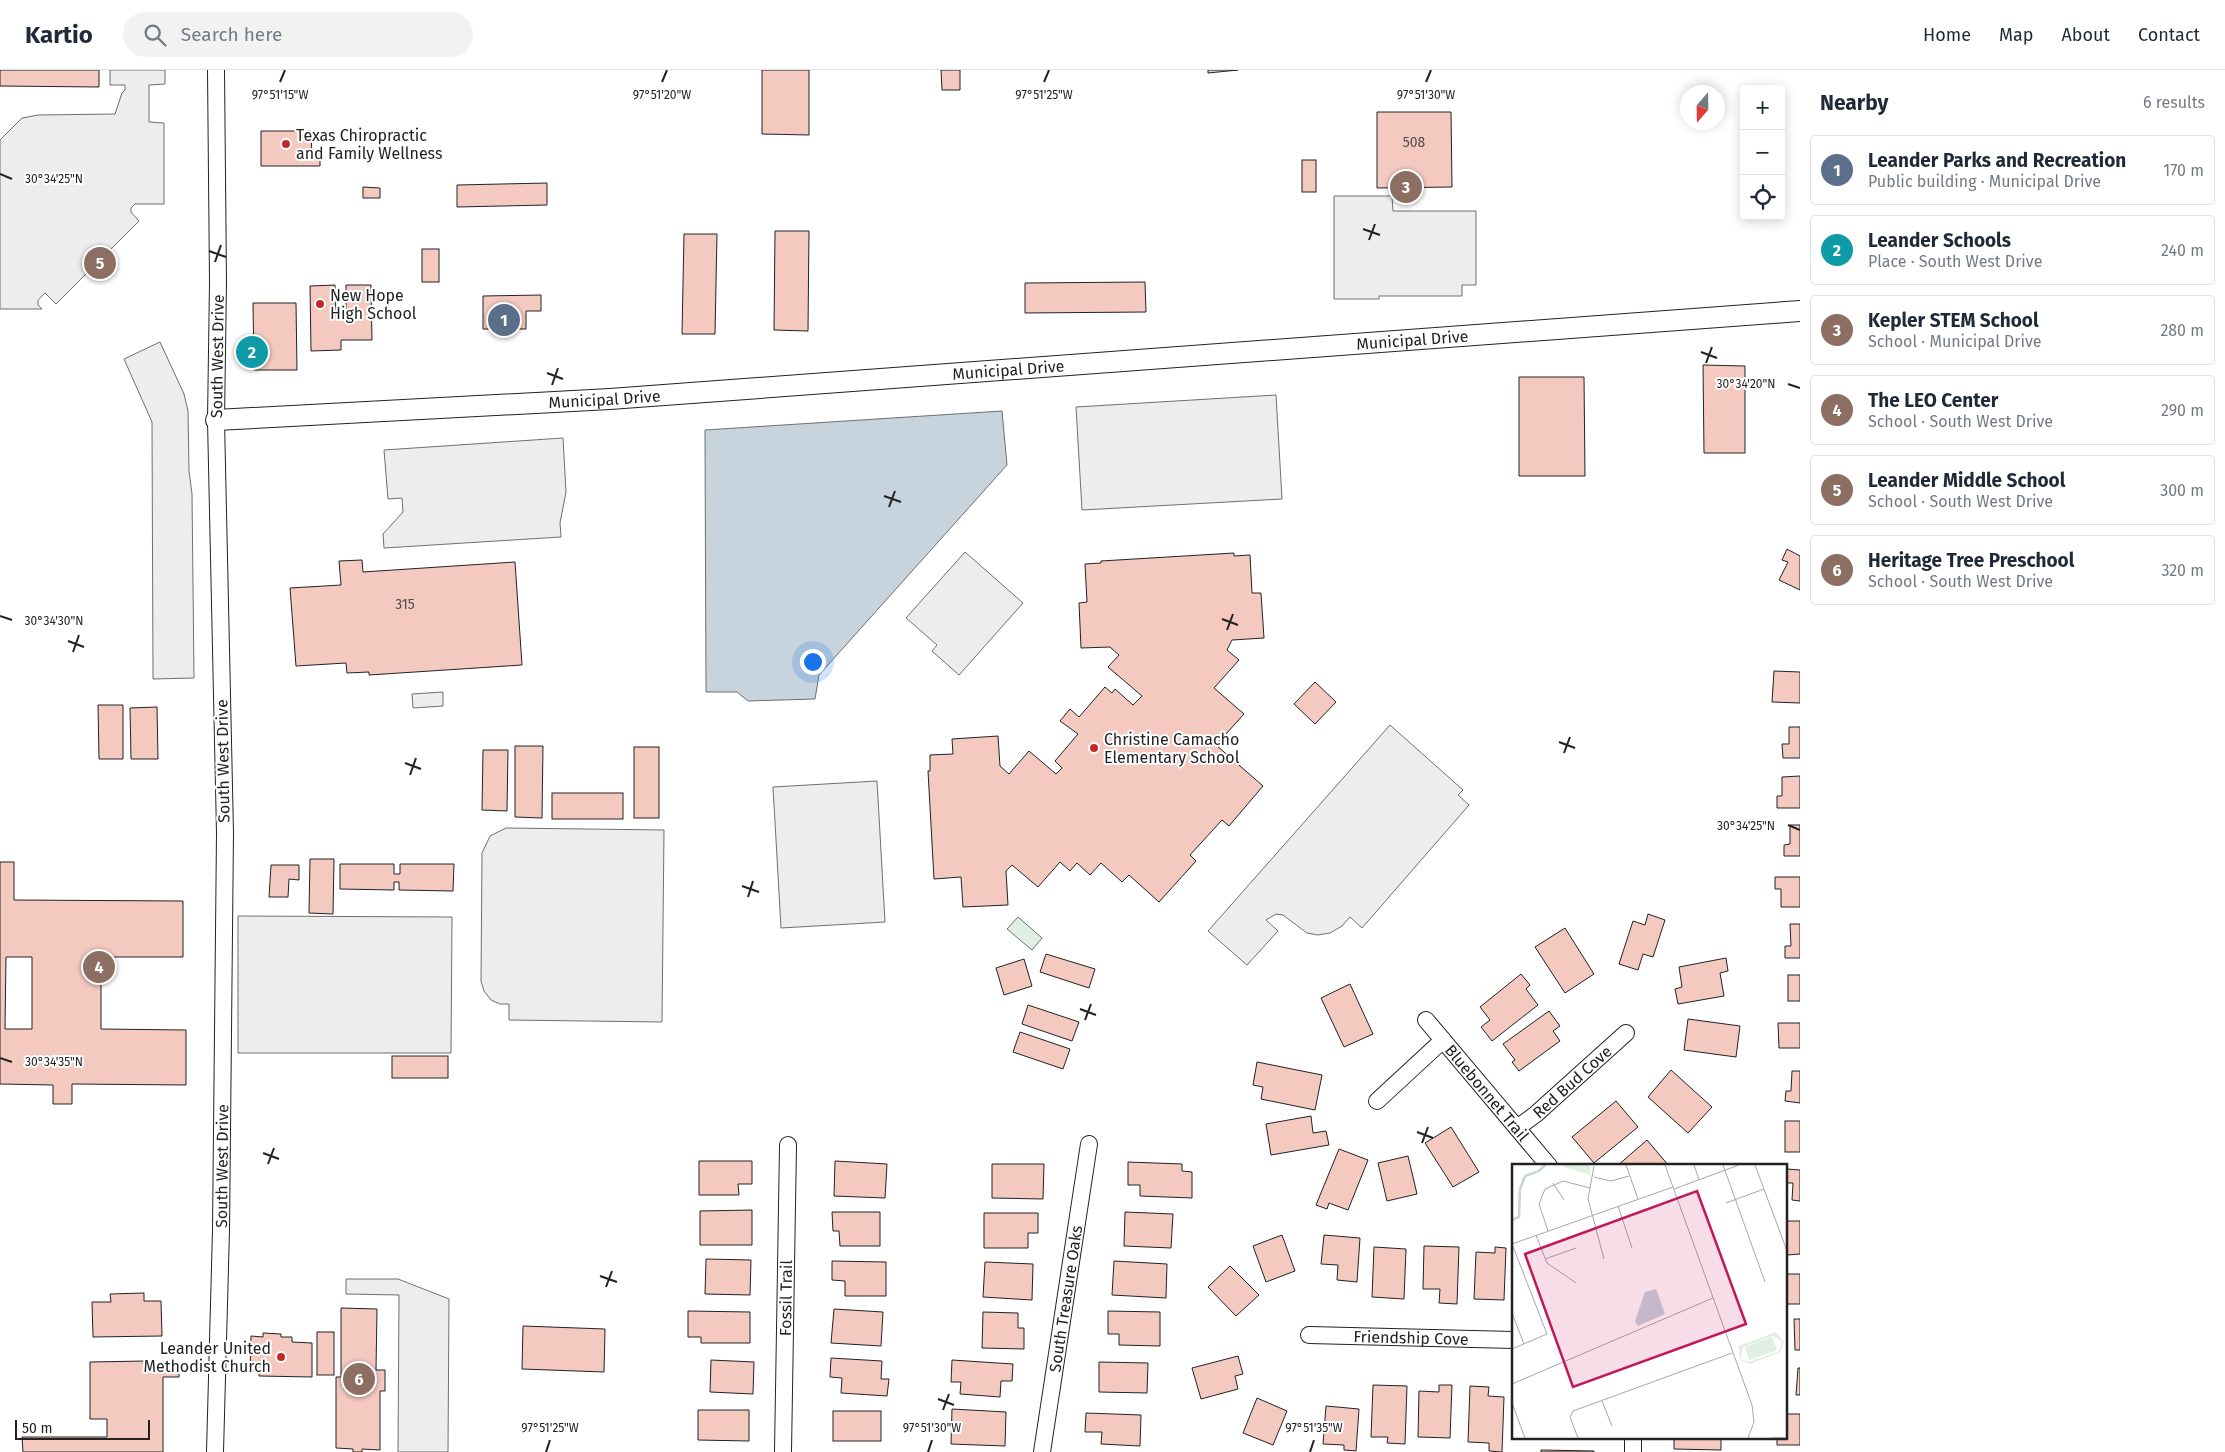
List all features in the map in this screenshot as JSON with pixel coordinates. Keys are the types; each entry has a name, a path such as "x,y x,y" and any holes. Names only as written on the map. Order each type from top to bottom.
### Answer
{"street":[{"name":"South West Drive","path":"215,1452 221,1230 225,833 216,420 218,282 216,70"},
{"name":"Municipal Drive","path":"216,420 620,398 1800,311"},
{"name":"Bluebonnet Trail","path":"1426,1020 1547,1164"},
{"name":"Red Bud Cove","path":"1518,1128 1626,1032"},
{"path":"1377,1101 1443,1040"},
{"name":"Fossil Trail","path":"783,1452 788,1144"},
{"name":"South Treasure Oaks","path":"1042,1452 1088,1144"},
{"name":"Friendship Cove","path":"1310,1335 1512,1340"}],"green space":[{"path":"1018,917 1042,938 1032,950 1007,929"}],"shaded area":[{"path":"110,70 165,70 165,84 149,85 149,122 164,123 164,204 135,204 131,208 131,212 139,221 56,304 45,293 38,300 38,305 42,309 0,309 0,140 22,118 38,115 115,114 122,93 125,90 125,85 110,85"},
{"path":"1334,196 1392,196 1393,211 1476,211 1476,285 1462,285 1462,296 1379,296 1379,299 1334,299"},
{"path":"160,342 184,394 188,411 189,471 192,494 194,678 153,679 152,422 124,359"},
{"path":"1276,395 1282,499 1082,510 1076,407"},
{"path":"1002,411 1007,465 819,675 815,699 748,701 737,692 706,692 705,430"},
{"path":"563,438 566,492 560,523 561,537 384,548 383,534 403,512 402,498 388,499 384,450"},
{"path":"965,552 1023,603 959,675 932,651 937,645 906,618"},
{"path":"443,692 443,706 413,708 412,694"},
{"path":"1390,725 1463,790 1458,795 1469,805 1362,928 1350,917 1342,926 1330,933 1318,935 1307,933 1283,915 1276,914 1266,920 1278,931 1247,965 1208,931"},
{"path":"877,781 885,922 781,928 773,787"},
{"path":"506,828 664,830 662,1022 509,1020 509,1004 500,1004 491,1000 484,991 481,981 482,853 490,836"},
{"path":"238,916 452,917 451,1053 238,1053"},
{"path":"346,1279 398,1279 449,1299 448,1452 398,1452 399,1295 346,1294"}],"building":[{"path":"0,70 99,70 99,87 0,86"},
{"path":"762,70 809,70 809,135 762,134"},
{"path":"941,70 960,70 960,90 942,90"},
{"path":"1208,70 1238,70 1208,73"},
{"path":"1377,112 1451,112 1452,187 1377,188"},
{"name":"Texas Chiropractic and Family Wellness","path":"261,131 311,131 312,156 320,156 320,166 261,166"},
{"path":"1302,160 1316,160 1316,192 1302,192"},
{"path":"547,183 547,205 457,207 457,185"},
{"path":"363,187 380,188 380,198 363,198"},
{"path":"775,231 809,231 808,331 774,330"},
{"path":"684,234 717,234 715,334 682,334"},
{"path":"422,249 439,249 439,282 422,282"},
{"path":"1145,282 1146,312 1025,313 1025,283"},
{"path":"335,285 336,316 346,316 346,285 371,285 372,340 341,340 341,350 311,351 310,286"},
{"path":"541,295 541,311 526,311 526,329 483,329 483,296"},
{"path":"253,303 296,303 297,370 254,370"},
{"path":"1703,365 1745,366 1745,453 1704,453"},
{"path":"1519,377 1584,377 1585,476 1519,476"},
{"path":"1787,549 1800,556 1800,590 1779,580 1788,562 1782,560"},
{"path":"1234,553 1234,556 1250,555 1252,593 1261,593 1264,638 1232,640 1227,650 1239,660 1214,688 1244,714 1216,745 1263,786 1229,826 1222,820 1190,855 1196,861 1159,902 1129,875 1122,882 1101,863 1090,875 1077,863 1070,871 1060,862 1038,887 1012,865 1006,871 1008,905 963,907 961,877 934,879 928,771 930,771 930,755 953,754 952,739 998,736 1000,766 1009,774 1029,751 1056,774 1062,768 1055,761 1078,734 1060,721 1070,709 1079,717 1105,687 1112,693 1115,689 1133,705 1142,696 1108,667 1119,655 1110,647 1081,648 1079,603 1087,602 1085,564 1101,563 1101,561"},
{"path":"362,560 363,572 515,562 522,665 369,675 369,672 347,673 346,663 296,666 290,588 341,585 339,561"},
{"path":"1774,671 1800,672 1800,703 1772,702"},
{"path":"1315,682 1336,702 1315,724 1294,704"},
{"path":"98,705 123,705 123,759 99,759"},
{"path":"157,707 158,759 131,759 130,708"},
{"path":"1789,727 1800,727 1800,758 1783,758 1782,744 1789,744"},
{"path":"515,746 543,746 542,818 515,817"},
{"path":"634,747 659,747 659,818 634,818"},
{"path":"483,750 508,750 507,811 482,810"},
{"path":"1800,776 1800,808 1777,808 1777,796 1782,796 1782,777"},
{"path":"552,793 623,793 623,819 552,819"},
{"path":"1790,825 1800,825 1800,856 1784,856 1784,845 1790,844"},
{"path":"310,859 334,859 333,914 309,913"},
{"path":"0,862 14,862 14,900 183,901 183,957 101,957 101,1029 186,1030 186,1085 72,1084 72,1104 53,1104 53,1085 0,1084","holes":["6,957 32,957 32,1029 5,1029"]},
{"path":"340,864 394,864 394,874 400,874 400,864 454,864 453,891 399,890 399,882 394,882 394,890 340,889"},
{"path":"271,865 299,865 299,880 289,879 288,897 269,897"},
{"path":"1775,877 1800,877 1800,907 1781,907 1781,889 1775,889"},
{"path":"1648,914 1665,920 1653,957 1643,954 1638,970 1619,964 1633,921 1645,925"},
{"path":"1790,924 1800,924 1800,958 1785,958 1785,946 1791,946"},
{"path":"1565,928 1594,974 1565,993 1535,947"},
{"path":"1046,954 1095,969 1089,988 1040,972"},
{"path":"1726,958 1728,971 1720,973 1724,996 1678,1004 1675,989 1682,987 1679,967"},
{"path":"1024,959 1032,986 1004,995 996,968"},
{"path":"1521,974 1530,985 1526,989 1538,1005 1492,1041 1481,1027 1490,1020 1480,1007"},
{"path":"1788,975 1800,975 1800,1001 1788,1001"},
{"path":"1350,984 1373,1034 1344,1047 1321,998"},
{"path":"1028,1005 1079,1022 1072,1041 1022,1024"},
{"path":"1549,1011 1560,1026 1553,1031 1560,1041 1519,1071 1512,1062 1515,1060 1503,1044"},
{"path":"1688,1019 1740,1026 1736,1057 1684,1050"},
{"path":"1778,1023 1800,1023 1800,1048 1779,1048"},
{"path":"1020,1032 1070,1049 1063,1069 1013,1052"},
{"path":"392,1056 448,1056 448,1078 392,1078"},
{"path":"1257,1062 1322,1075 1315,1110 1261,1099 1263,1087 1253,1085"},
{"path":"1671,1070 1712,1107 1688,1133 1648,1097"},
{"path":"1792,1071 1800,1071 1800,1103 1785,1101 1786,1091 1791,1091"},
{"path":"1616,1101 1638,1127 1594,1163 1572,1137"},
{"path":"1311,1116 1313,1133 1326,1131 1329,1145 1271,1155 1266,1124"},
{"path":"1785,1121 1800,1121 1800,1152 1785,1152"},
{"path":"1451,1127 1479,1172 1453,1187 1425,1143"},
{"path":"1647,1140 1667,1164 1619,1164"},
{"path":"1339,1149 1368,1160 1348,1210 1329,1203 1327,1209 1316,1205"},
{"path":"1408,1156 1417,1194 1387,1201 1378,1163"},
{"path":"699,1161 752,1161 752,1184 738,1184 739,1195 699,1195"},
{"path":"835,1161 887,1164 885,1198 834,1196"},
{"path":"1128,1162 1182,1164 1182,1171 1192,1172 1192,1198 1140,1196 1140,1185 1128,1185"},
{"path":"992,1164 1044,1164 1043,1199 992,1198"},
{"path":"1788,1169 1800,1170 1800,1201 1792,1200 1793,1183 1788,1183"},
{"path":"752,1210 752,1245 700,1245 700,1211"},
{"path":"832,1212 880,1212 880,1246 840,1246 839,1231 833,1231"},
{"path":"1125,1212 1173,1214 1171,1248 1124,1246"},
{"path":"984,1213 1038,1213 1038,1233 1028,1233 1028,1248 984,1248"},
{"path":"1788,1221 1800,1221 1800,1254 1788,1255"},
{"path":"1282,1235 1295,1271 1266,1282 1253,1246"},
{"path":"1324,1235 1360,1238 1357,1282 1337,1280 1338,1265 1321,1264"},
{"path":"1424,1246 1459,1247 1457,1304 1439,1303 1440,1289 1423,1289"},
{"path":"1374,1247 1406,1249 1404,1299 1372,1297"},
{"path":"1495,1247 1506,1248 1504,1300 1474,1299 1476,1252 1495,1253"},
{"path":"706,1259 751,1260 750,1295 705,1294"},
{"path":"832,1261 886,1262 886,1296 845,1296 845,1281 832,1280"},
{"path":"1114,1261 1167,1264 1166,1298 1112,1295"},
{"path":"985,1262 1033,1264 1032,1300 983,1297"},
{"path":"1230,1266 1259,1295 1236,1316 1208,1287"},
{"path":"1788,1274 1800,1274 1800,1304 1788,1304"},
{"path":"144,1293 144,1301 161,1301 162,1336 93,1337 92,1302 111,1302 110,1294"},
{"path":"341,1308 377,1309 376,1370 385,1370 385,1391 380,1391 380,1450 362,1449 362,1452 353,1452 353,1449 336,1448 336,1377 341,1377"},
{"path":"834,1309 883,1312 881,1346 831,1343"},
{"path":"688,1311 750,1312 750,1343 701,1343 701,1337 688,1337"},
{"path":"1108,1311 1160,1312 1160,1346 1119,1345 1119,1334 1108,1334"},
{"path":"983,1312 1018,1313 1018,1328 1024,1328 1024,1349 982,1348"},
{"path":"1794,1319 1800,1319 1800,1350 1795,1350"},
{"path":"523,1326 605,1329 604,1372 522,1369"},
{"path":"317,1332 334,1332 334,1375 317,1375"},
{"name":"Leander United Methodist Church","path":"263,1333 281,1334 281,1337 292,1337 292,1342 312,1343 312,1377 259,1376 259,1371 250,1371 251,1336 263,1337"},
{"path":"1238,1356 1243,1374 1235,1376 1238,1389 1201,1399 1192,1368"},
{"path":"831,1358 882,1361 881,1379 889,1379 887,1396 841,1393 842,1378 830,1377"},
{"path":"711,1360 754,1362 753,1394 710,1392"},
{"path":"952,1360 1013,1364 1012,1381 1001,1381 1000,1397 960,1394 961,1382 951,1382"},
{"path":"145,1361 145,1367 179,1367 179,1377 163,1377 163,1452 23,1452 22,1437 107,1437 107,1419 90,1419 90,1362"},
{"path":"1099,1362 1148,1363 1147,1393 1099,1392"},
{"path":"1798,1368 1800,1368 1800,1395 1796,1395"},
{"path":"1373,1385 1407,1386 1405,1444 1387,1443 1388,1437 1371,1437"},
{"path":"1439,1385 1452,1385 1450,1438 1418,1437 1419,1391 1439,1392"},
{"path":"1470,1386 1489,1387 1488,1396 1504,1397 1502,1452 1489,1451 1489,1443 1468,1442"},
{"path":"1257,1398 1287,1411 1273,1445 1243,1433"},
{"path":"1326,1406 1359,1409 1356,1451 1344,1450 1344,1445 1323,1444"},
{"path":"952,1409 1006,1412 1005,1446 951,1444"},
{"path":"698,1410 749,1410 749,1441 698,1440"},
{"path":"833,1411 881,1411 881,1441 833,1441"},
{"path":"1086,1413 1141,1415 1140,1446 1101,1444 1102,1432 1085,1432"},
{"path":"1788,1414 1800,1414 1800,1445 1777,1445 1777,1440 1788,1440"},
{"path":"1674,1440 1721,1440 1721,1450 1674,1449"},
{"path":"1541,1450 1594,1451 1594,1452 1541,1452"}],"place":[{"name":"Texas Chiropractic and Family Wellness","path":"286,144"},
{"name":"Kepler STEM School","path":"1406,187"},
{"name":"Leander Middle School","path":"100,263"},
{"name":"New Hope High School","path":"320,304"},
{"name":"Leander Parks and Recreation","path":"504,320"},
{"name":"Leander Schools","path":"252,352"},
{"name":"Christine Camacho Elementary School","path":"1094,748"},
{"name":"The LEO Center","path":"99,967"},
{"name":"Leander United Methodist Church","path":"281,1357"},
{"name":"Heritage Tree Preschool","path":"359,1379"}]}
